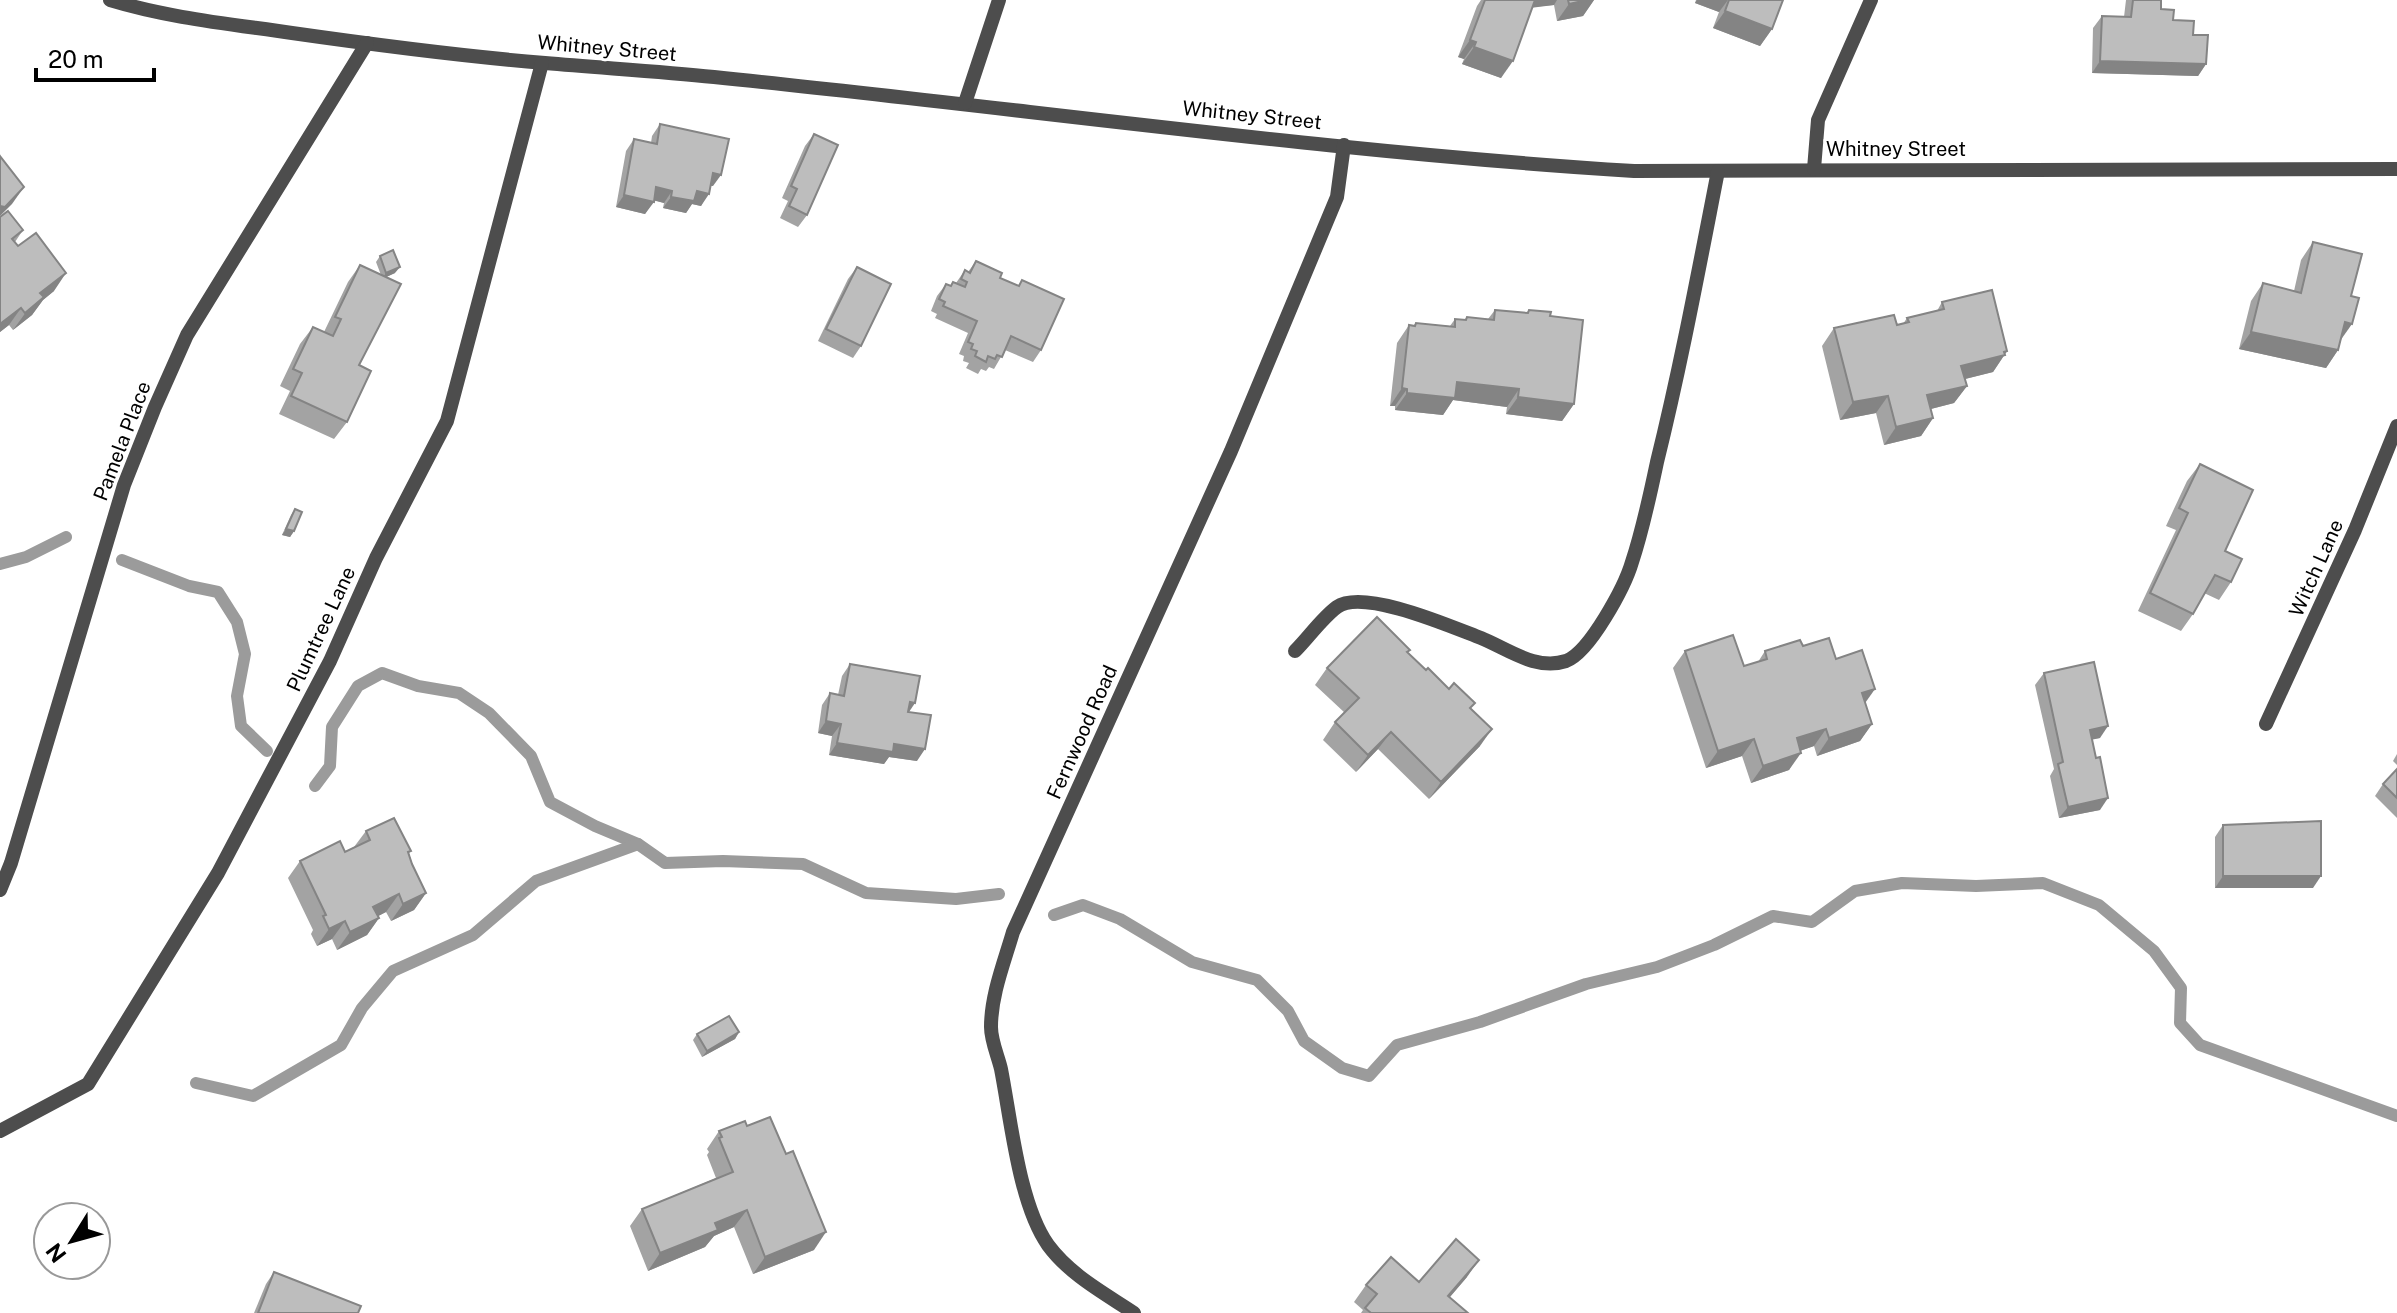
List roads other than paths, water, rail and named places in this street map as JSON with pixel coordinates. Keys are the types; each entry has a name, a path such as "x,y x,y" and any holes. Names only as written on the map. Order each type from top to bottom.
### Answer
{"street":[{"name":"Whitney Street","path":"110,0 168,7 367,43 542,63 676,73 1591,169 2397,169"},
{"path":"965,103 999,0"},
{"path":"1814,169 1818,120 1871,0"},
{"name":"Pamela Place","path":"0,890 11,863 124,485 155,407 194,323 367,43"},
{"name":"Plumtree Lane","path":"0,1131 88,1084 218,873 330,661 376,558 447,421 542,63"},
{"name":"Fernwood Road","path":"1134,1313 1066,1266 1047,1243 1033,1215 1020,1170 991,1030 994,999 1013,932 1231,451 1337,197 1344,145"},
{"path":"1295,651 1338,606 1355,600 1384,605 1429,620 1540,664 1569,660 1593,635 1618,598 1632,563 1680,369 1718,171"},
{"name":"Witch Lane","path":"2266,724 2355,530 2397,426"}],"waterway":[{"path":"0,564 26,557 66,537"},
{"path":"122,560 189,586 218,592 237,622 245,654 237,696 241,726 267,751"},
{"path":"315,786 330,766 332,727 358,686 382,673 418,686 459,693 489,713 531,756 550,802 638,844 665,863 723,861 803,864 866,893 956,899 999,894"},
{"path":"196,1083 253,1096 341,1045 362,1008 393,971 473,935 536,881 638,844"},
{"path":"1054,915 1083,905 1120,919 1192,962 1257,980 1288,1011 1304,1041 1342,1068 1369,1076 1397,1045 1480,1022 1586,984 1657,967 1714,945 1773,916 1812,922 1855,891 1902,883 1976,886 2043,883 2099,905 2154,951 2181,988 2180,1023 2200,1045 2397,1116"}]}
